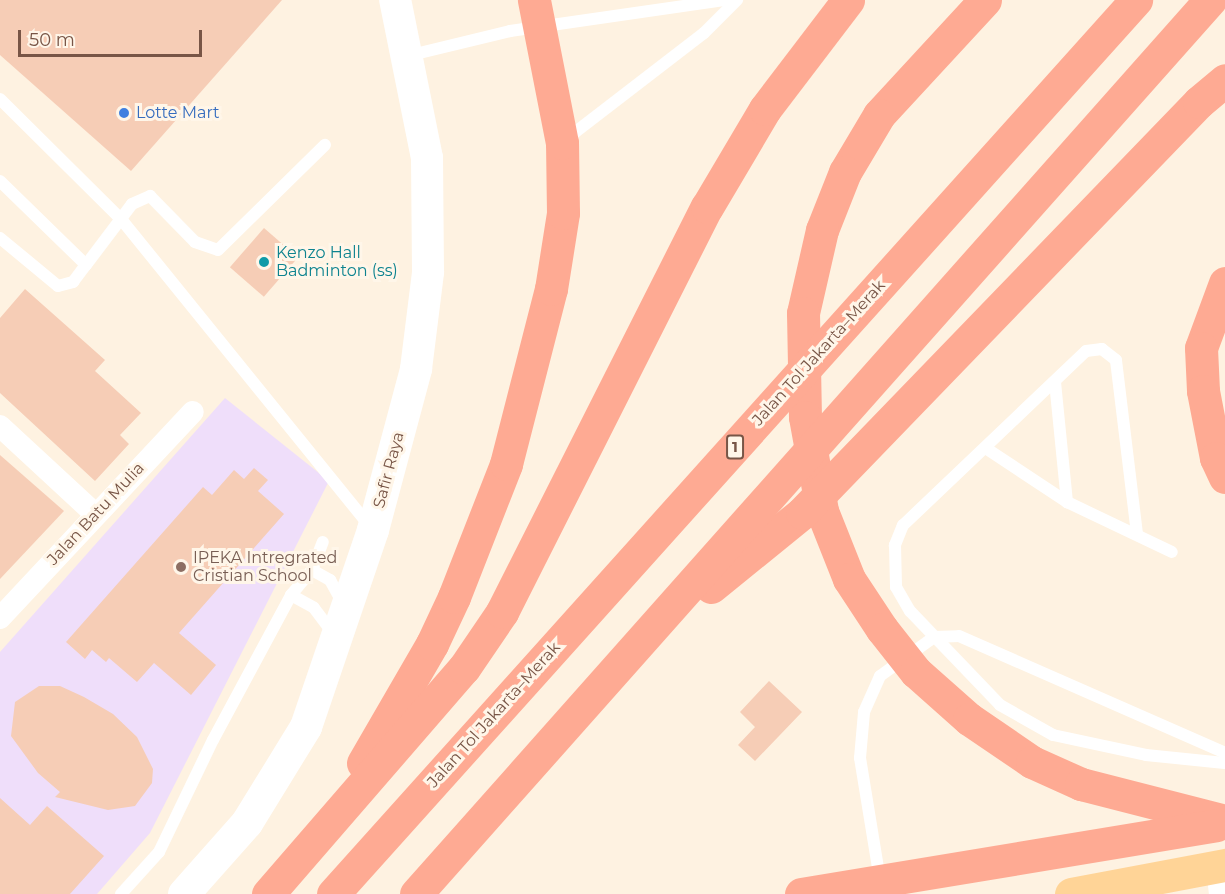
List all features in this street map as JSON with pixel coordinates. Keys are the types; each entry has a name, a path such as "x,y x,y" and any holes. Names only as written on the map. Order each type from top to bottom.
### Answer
{"highway":[{"path":"321,834 432,644 506,464 551,289 563,213 562,143 534,0"},
{"path":"268,894 464,668 502,612 707,207 765,109 848,0"},
{"path":"985,0 879,115 845,172 822,230 803,313 805,417 822,511 849,579 882,629 916,672 969,719 1032,762 1081,784 1210,822"},
{"name":"Jalan Tol Jakarta–Merak","path":"333,894 1136,0"},
{"path":"416,894 1210,0"},
{"path":"633,651 802,513 1199,102 1225,80"},
{"path":"1225,283 1201,348 1203,391 1215,458 1225,477"},
{"path":"801,894 1210,822"}],"main road":[{"path":"1071,894 1221,875"}],"street":[{"name":"Safir Raya","path":"184,894 247,823 279,776 306,727 373,530 416,369 428,272 427,158 395,0"},
{"name":"Jalan Batu Mulia","path":"0,618 193,412"},
{"path":"0,426 95,514"}],"lane":[{"path":"407,56 510,31 726,0"},
{"path":"562,143 704,33 737,0"},
{"path":"0,99 121,219 373,530"},
{"path":"0,238 58,286 73,282 137,200 150,196 195,242 218,250 325,145"},
{"path":"0,182 86,265"},
{"path":"1137,534 1116,360 1102,349 1086,351 987,449 903,525 895,545 896,588 934,637 1000,705 1053,735 1146,755 1225,763"},
{"path":"1055,382 1067,502"},
{"path":"987,449 1067,502 1172,552"},
{"path":"121,894 159,852 291,595 312,570 323,542"},
{"path":"312,570 330,580 346,609"},
{"path":"291,595 314,608 336,638"},
{"path":"882,894 860,758 864,712 880,676 934,637 959,636 1225,753"}],"shaded area":[{"name":"IPEKA Intregrated Cristian School","path":"225,398 329,481 150,833 97,894 0,894 0,652"}],"building":[{"name":"Lotte Mart","path":"0,0 282,0 131,171 0,55"},
{"name":"Kenzo Hall Badminton (ss)","path":"264,228 298,258 264,297 230,267"},
{"path":"25,289 105,360 95,371 141,413 120,435 129,444 95,481 0,393 0,318"},
{"path":"0,455 64,511 0,579"},
{"path":"254,468 268,480 258,491 284,514 179,633 216,665 191,695 154,663 137,682 109,658 106,662 92,650 85,659 66,642 203,487 212,495 234,470 244,479"},
{"path":"769,681 802,712 755,761 738,745 755,727 740,712"},
{"path":"39,686 60,686 84,697 113,714 137,737 153,769 152,783 135,806 108,810 55,797 60,792 38,773 11,736 15,702"},
{"path":"0,798 30,825 47,806 104,856 70,894 0,894"}],"place":[{"name":"Lotte Mart","path":"124,113"},
{"name":"Kenzo Hall Badminton (ss)","path":"264,262"},
{"name":"IPEKA Intregrated Cristian School","path":"181,567"}]}
